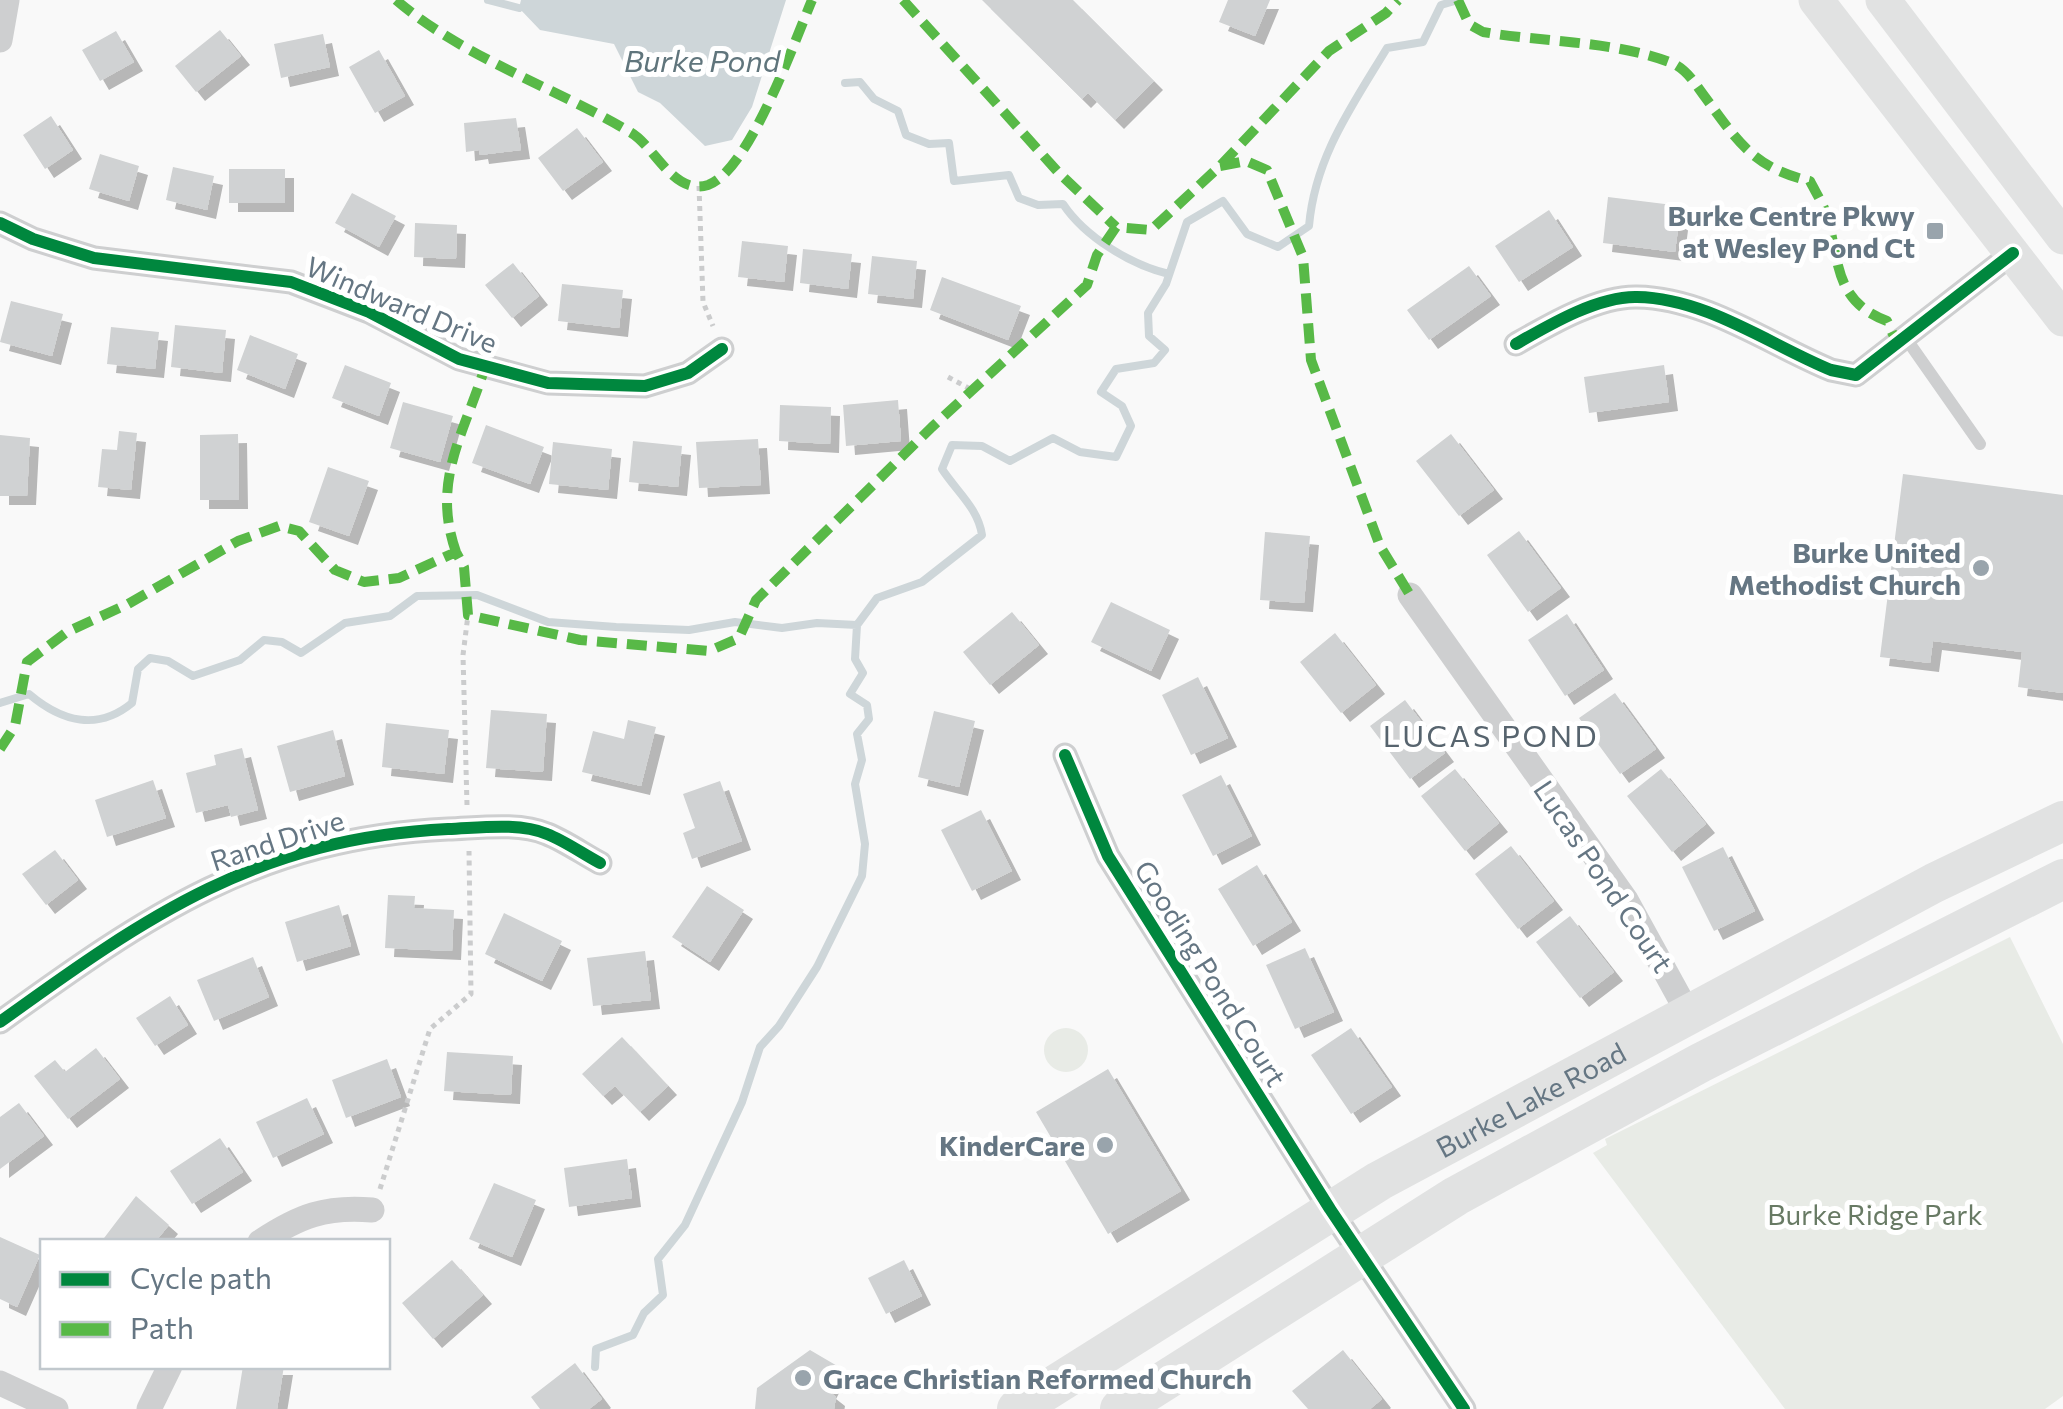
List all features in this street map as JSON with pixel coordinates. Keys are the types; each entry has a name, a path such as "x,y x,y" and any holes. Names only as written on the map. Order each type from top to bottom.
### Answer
{"main road":[{"path":"1816,0 2063,319"},
{"path":"1883,0 2063,237"},
{"name":"Burke Lake Road","path":"1016,1409 1330,1209 1688,1013 1951,874 2063,821"},
{"name":"Burke Lake Road","path":"1120,1409 1456,1196 1700,1063 2063,879"}],"street":[{"path":"0,40 7,0"},
{"name":"Windward Drive","path":"0,223 33,239 94,258 291,282 369,312 459,359 548,383 646,386 688,373 722,349"},
{"path":"1516,344 1548,326 1634,296 1680,304 1817,364 1856,376 2013,253"},
{"name":"Lucas Pond Court","path":"1410,595 1626,900 1688,1013"},
{"name":"Gooding Pond Court","path":"1066,754 1108,856 1330,1209 1464,1409"},
{"name":"Rand Drive","path":"0,1022 122,934 180,900 239,874 353,840 469,828 546,834 600,863"},
{"path":"264,1239 296,1218 322,1210 372,1210"},
{"path":"149,1409 169,1369"},
{"path":"0,1383 56,1409"}],"lane":[{"path":"1905,338 1980,444"}],"path":[{"path":"699,186 703,302 722,349"},
{"path":"948,377 974,391"},
{"path":"372,1210 430,1030 471,994 463,654 468,615"}],"green space":[{"name":"Burke Ridge Park","path":"2010,937 2063,1044 2063,1396 2045,1409 1785,1409 1593,1153 1607,1145 1605,1139"},
{"path":"1066,1028 1082,1034 1088,1050 1082,1066 1066,1072 1050,1066 1044,1050 1050,1034"}],"water":[{"name":"Burke Pond","path":"521,0 786,0 752,107 732,140 705,146 660,103 638,92 614,44 540,30 519,8"}],"building":[{"path":"982,0 1073,0 1154,81 1115,120 1088,93 1082,99"},
{"path":"1228,0 1270,0 1255,36 1219,22"},
{"path":"220,30 241,56 196,92 175,66"},
{"path":"116,31 134,62 100,81 82,50"},
{"path":"323,34 330,67 281,78 274,44"},
{"path":"379,50 405,96 375,113 349,67"},
{"path":"51,116 73,150 45,169 23,135"},
{"path":"516,118 521,150 480,155 479,150 466,152 464,123"},
{"path":"577,128 603,162 563,191 538,158"},
{"path":"100,154 139,166 129,201 89,189"},
{"path":"173,167 214,176 207,210 166,200"},
{"path":"229,169 285,169 285,203 229,203"},
{"path":"352,193 396,216 379,247 335,223"},
{"path":"1608,197 1681,206 1675,252 1603,243"},
{"path":"1549,210 1573,247 1519,282 1495,246"},
{"path":"415,223 457,225 456,259 414,257"},
{"path":"742,241 788,246 784,282 738,277"},
{"path":"803,249 852,254 848,289 800,283"},
{"path":"872,256 917,261 913,299 868,294"},
{"path":"513,263 539,296 512,318 485,285"},
{"path":"1469,266 1491,296 1429,340 1407,310"},
{"path":"942,277 1021,306 1008,340 930,310"},
{"path":"562,284 623,290 619,328 558,321"},
{"path":"11,301 63,314 52,356 0,342"},
{"path":"175,325 226,330 222,373 171,367"},
{"path":"111,327 159,332 155,369 107,364"},
{"path":"250,335 298,354 285,389 237,370"},
{"path":"345,365 391,383 379,416 332,398"},
{"path":"1664,365 1669,402 1589,413 1584,377"},
{"path":"898,400 901,441 846,446 843,405"},
{"path":"403,402 453,416 440,462 390,448"},
{"path":"780,405 831,407 830,444 779,441"},
{"path":"486,425 544,447 530,484 472,463"},
{"path":"119,431 137,433 131,490 98,487 102,449 117,450"},
{"path":"238,434 239,500 200,500 200,435"},
{"path":"1451,434 1494,490 1459,516 1416,461"},
{"path":"0,435 30,438 27,496 0,496"},
{"path":"758,439 761,485 699,488 696,442"},
{"path":"633,441 682,446 678,487 629,482"},
{"path":"553,442 612,449 608,490 549,484"},
{"path":"328,467 369,481 349,536 309,522"},
{"path":"1903,474 2063,495 2063,693 2018,687 2022,652 1933,641 1930,663 1880,657"},
{"path":"1519,531 1561,588 1528,612 1487,555"},
{"path":"1265,532 1310,536 1304,603 1260,600"},
{"path":"1111,602 1170,630 1151,671 1091,642"},
{"path":"1012,612 1039,645 990,685 963,652"},
{"path":"1567,614 1604,670 1565,696 1528,640"},
{"path":"1335,633 1376,685 1341,713 1300,662"},
{"path":"1198,677 1228,738 1191,755 1162,695"},
{"path":"1615,693 1656,749 1620,774 1579,718"},
{"path":"1405,700 1445,753 1410,779 1370,726"},
{"path":"491,710 547,714 543,772 486,768"},
{"path":"934,711 975,721 959,787 918,777"},
{"path":"628,720 656,727 641,786 582,772 593,731 624,739"},
{"path":"386,723 449,730 444,774 382,767"},
{"path":"333,730 345,776 290,792 277,746"},
{"path":"242,748 258,810 231,817 228,805 196,813 186,773 216,765 214,755"},
{"path":"1455,769 1499,823 1465,851 1421,796"},
{"path":"1661,769 1706,824 1672,852 1627,796"},
{"path":"1221,775 1252,836 1213,856 1182,795"},
{"path":"153,780 166,818 107,837 95,800"},
{"path":"720,781 742,841 692,859 683,833 695,828 683,794"},
{"path":"981,810 1012,871 972,891 941,830"},
{"path":"1511,846 1554,901 1518,929 1475,874"},
{"path":"1723,847 1755,911 1714,931 1682,867"},
{"path":"55,850 78,880 46,905 22,874"},
{"path":"1257,865 1292,922 1253,946 1218,889"},
{"path":"707,886 744,910 710,962 672,937"},
{"path":"388,895 415,896 414,908 454,910 452,951 385,948"},
{"path":"339,905 351,946 297,962 285,922"},
{"path":"504,913 562,941 542,981 485,954"},
{"path":"1570,916 1614,972 1580,998 1536,942"},
{"path":"1305,948 1334,1012 1295,1029 1266,965"},
{"path":"645,951 651,1000 593,1006 587,958"},
{"path":"253,957 269,997 214,1021 197,980"},
{"path":"170,996 188,1025 155,1046 136,1018"},
{"path":"1351,1028 1392,1087 1351,1114 1311,1055"},
{"path":"622,1037 668,1086 640,1112 615,1086 603,1096 582,1074"},
{"path":"96,1048 120,1079 68,1119 34,1076 55,1060 65,1072"},
{"path":"447,1052 513,1056 511,1095 444,1091"},
{"path":"387,1059 401,1097 346,1118 332,1080"},
{"path":"1108,1069 1181,1191 1108,1234 1036,1112"},
{"path":"307,1098 324,1134 273,1158 256,1122"},
{"path":"19,1103 44,1136 0,1169 0,1117"},
{"path":"220,1138 243,1172 192,1204 170,1171"},
{"path":"627,1159 632,1198 569,1207 564,1168"},
{"path":"494,1183 536,1200 512,1257 469,1239"},
{"path":"136,1196 169,1225 157,1239 103,1239"},
{"path":"0,1237 40,1255 17,1307 0,1299"},
{"path":"452,1260 483,1295 433,1339 402,1303"},
{"path":"904,1260 922,1296 886,1314 868,1278"},
{"name":"Grace Christian Reformed Church","path":"810,1350 839,1367 827,1390 836,1397 834,1409 755,1409 757,1388"},
{"path":"1343,1350 1382,1399 1370,1409 1308,1409 1292,1391"},
{"path":"575,1363 602,1399 589,1409 540,1409 531,1397"},
{"path":"243,1369 284,1369 277,1409 236,1409"}],"waterway":[{"path":"488,0 519,8"},
{"path":"595,1367 596,1349 633,1335 644,1313 663,1295 658,1259 685,1225 742,1102 760,1047 779,1026 817,967 862,876 865,844 855,784 862,760 857,734 869,719 867,705 850,694 863,673 855,659 857,625 877,598 922,582 982,535 972,508 942,469 952,445 982,446 1010,461 1053,438 1080,452 1116,457 1131,426 1122,406 1101,392 1116,369 1154,363 1165,350 1149,336 1148,313 1166,284 1187,222 1223,201 1247,234 1278,247 1309,226 1327,155 1387,48 1423,42 1441,5 1458,0"},
{"path":"845,83 860,82 874,99 898,111 906,135 929,144 949,143 954,181 1009,175 1019,198 1038,205 1063,204 1084,228 1110,248 1169,274"},
{"path":"0,703 29,694 67,717 106,717 132,703 138,669 150,658 168,661 193,676 240,660 264,640 282,642 301,653 345,623 390,616 417,596 477,595 548,622 616,627 689,630 735,622 782,628 817,623 857,625"}],"marked path":[{"path":"396,0 451,39 630,132 675,177 696,186 708,185 724,175 739,156 769,102 812,0"},
{"path":"903,0 1058,172 1116,227"},
{"path":"0,749 15,726 27,662 67,632 128,604 238,541 279,526 299,531 335,570 364,582 399,578 456,552 464,567 468,615 580,640 709,651 739,638 756,600 932,427 1087,285 1097,255 1116,227 1151,230 1220,166 1329,51 1386,13 1398,0"},
{"path":"1458,0 1469,24 1483,32 1630,51 1653,56 1683,70 1749,151 1775,169 1810,181 1826,212 1848,291 1857,303 1887,321 1897,343"},
{"path":"1220,166 1246,161 1267,170 1303,257 1311,360 1380,546 1410,595"},
{"path":"456,552 449,526 449,480 485,367"}],"cycle path":[{"path":"0,223 33,239 94,258 291,282 369,312 459,359 548,383 645,386 688,373 722,349"},
{"path":"1516,344 1606,301 1663,299 1737,324 1831,370 1856,375 2013,253"},
{"path":"1065,755 1108,856 1330,1209 1464,1409"},
{"path":"0,1022 157,916 262,866 319,848 381,835 511,827 547,834 600,863"}],"place":[{"name":"Burke Centre Pkwy at Wesley Pond Ct","path":"1935,231"},
{"name":"Burke United Methodist Church","path":"1981,568"},
{"name":"KinderCare","path":"1105,1145"},
{"name":"Grace Christian Reformed Church","path":"803,1378"}],"district":[{"name":"LUCAS POND","path":"1491,734"}]}
